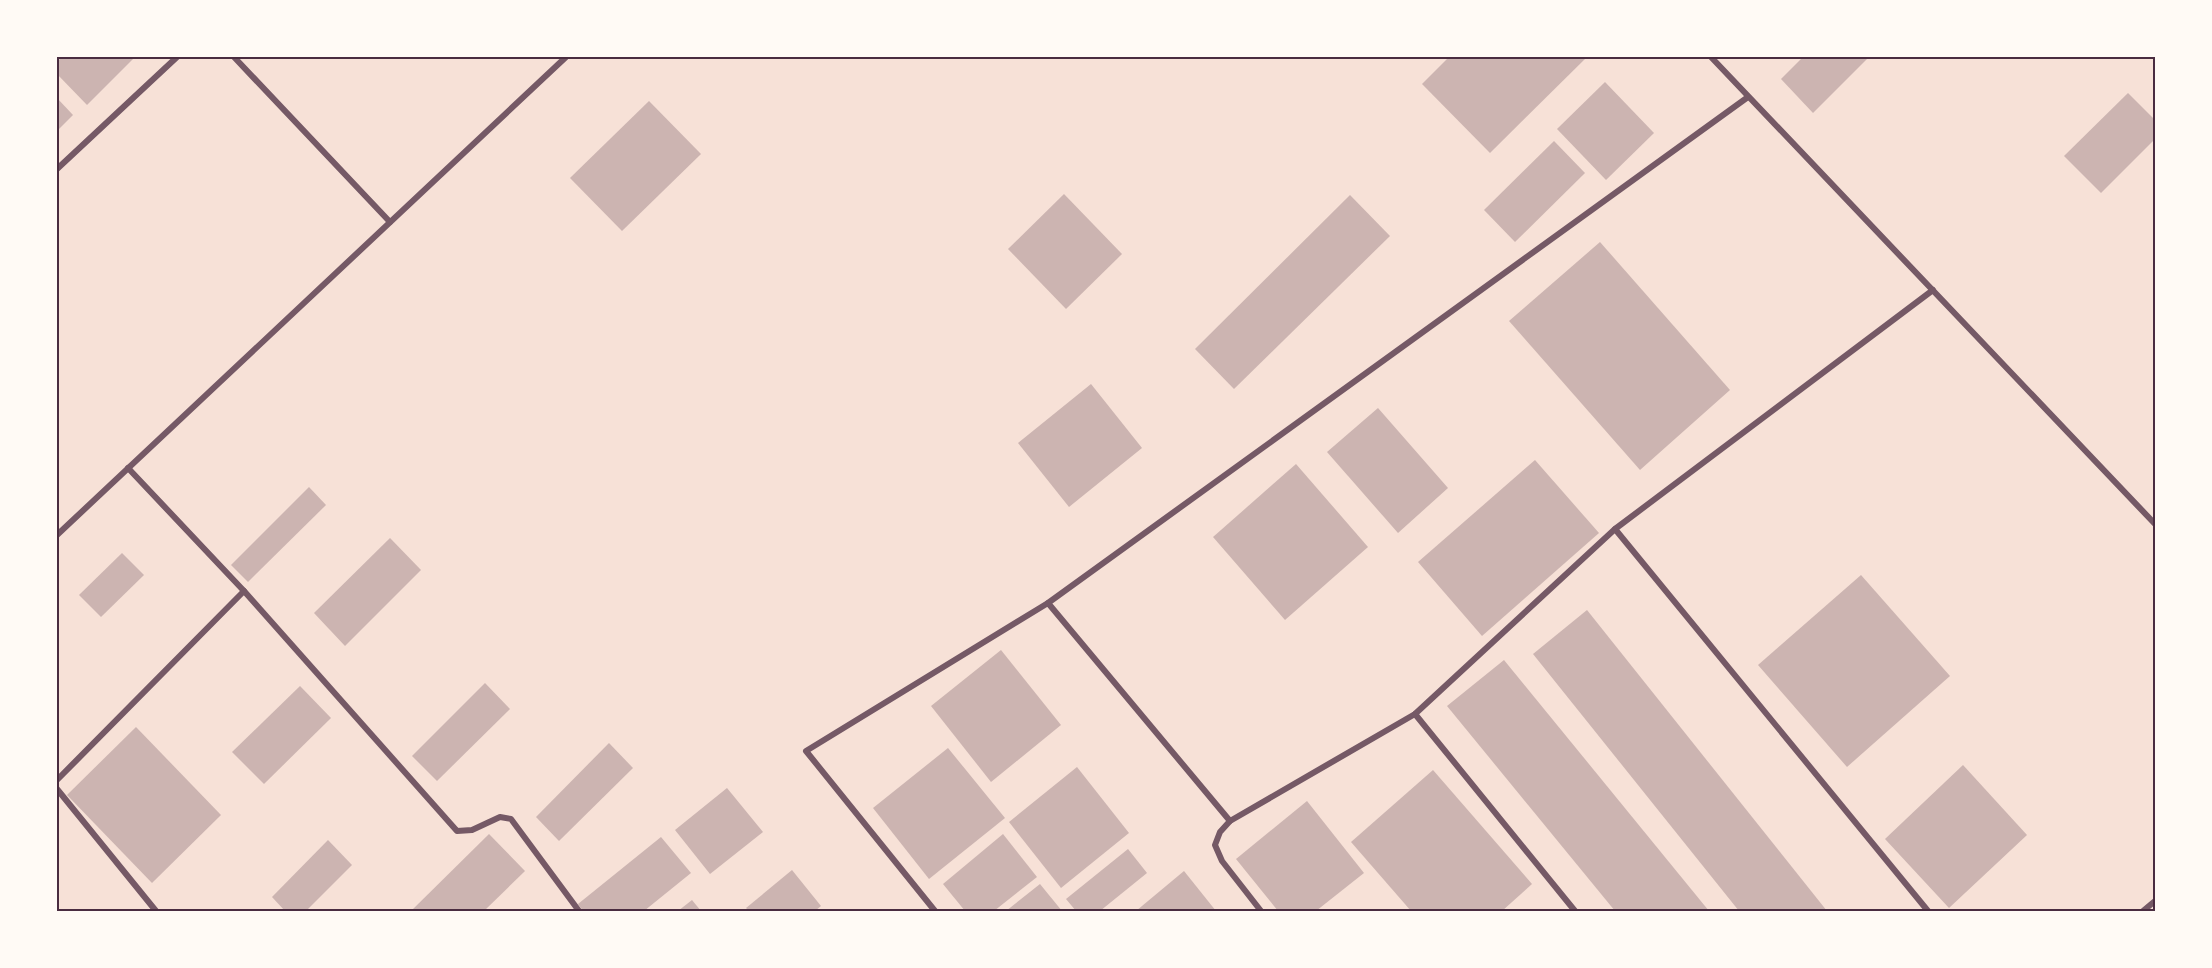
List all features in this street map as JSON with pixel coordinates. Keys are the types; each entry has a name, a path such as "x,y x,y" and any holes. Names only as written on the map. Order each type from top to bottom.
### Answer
{"street":[{"path":"57,170 177,57"},
{"path":"234,57 390,222"},
{"path":"57,535 566,57"},
{"path":"1711,57 2155,524"},
{"path":"935,911 806,751 1048,603 1748,97"},
{"path":"1262,911 1222,861 1215,845 1220,832 1230,821 1415,714 1615,530 1933,291"},
{"path":"128,468 243,591 457,831 472,830 500,817 511,819 579,911"},
{"path":"1615,530 1928,911"},
{"path":"57,780 243,591"},
{"path":"1048,603 1230,821"},
{"path":"1415,714 1575,911"},
{"path":"57,789 156,911"},
{"path":"2143,911 2155,901"}],"building":[{"path":"62,57 135,57 87,105 57,74 57,62"},
{"path":"1449,57 1587,57 1490,153 1422,84"},
{"path":"1803,57 1869,57 1813,113 1781,79"},
{"path":"1605,82 1654,133 1606,180 1557,129"},
{"path":"2128,93 2155,120 2155,139 2101,193 2064,156"},
{"path":"57,98 73,115 57,131"},
{"path":"649,101 701,154 622,231 570,178"},
{"path":"1554,141 1585,173 1515,242 1484,210"},
{"path":"1064,194 1122,254 1066,309 1008,249"},
{"path":"1350,195 1390,236 1234,389 1195,349"},
{"path":"1600,242 1730,390 1640,470 1509,321"},
{"path":"1091,384 1142,448 1069,507 1018,443"},
{"path":"1378,408 1448,488 1398,533 1327,452"},
{"path":"1535,460 1599,533 1482,636 1418,562"},
{"path":"1296,464 1368,547 1285,620 1213,537"},
{"path":"309,487 326,505 248,582 231,565"},
{"path":"390,538 421,570 345,646 314,613"},
{"path":"122,553 144,575 101,617 79,595"},
{"path":"1861,575 1950,676 1847,767 1758,665"},
{"path":"1587,610 1827,911 1739,911 1533,654"},
{"path":"1001,650 1061,725 991,782 931,706"},
{"path":"1504,660 1709,911 1615,911 1447,706"},
{"path":"485,683 510,709 437,781 412,756"},
{"path":"300,686 331,718 264,784 232,752"},
{"path":"136,727 221,815 152,883 67,795"},
{"path":"609,743 633,768 559,841 536,817"},
{"path":"948,748 1005,818 929,879 873,808"},
{"path":"1963,765 2027,835 1949,908 1885,839"},
{"path":"1077,767 1129,833 1061,888 1009,822"},
{"path":"1433,770 1532,884 1502,911 1411,911 1351,842"},
{"path":"727,788 763,832 710,874 675,830"},
{"path":"1307,801 1364,873 1316,911 1278,911 1236,859"},
{"path":"489,834 525,871 484,911 411,911"},
{"path":"1003,834 1037,877 994,911 965,911 943,884"},
{"path":"661,837 691,873 644,911 583,911 578,904"},
{"path":"328,840 352,865 306,911 285,911 272,897"},
{"path":"1128,849 1147,873 1100,911 1076,911 1066,899"},
{"path":"792,870 821,906 815,911 749,911 746,908"},
{"path":"1184,871 1216,911 1136,911"},
{"path":"1040,884 1062,911 1006,911"},
{"path":"692,900 701,911 678,911"}]}
